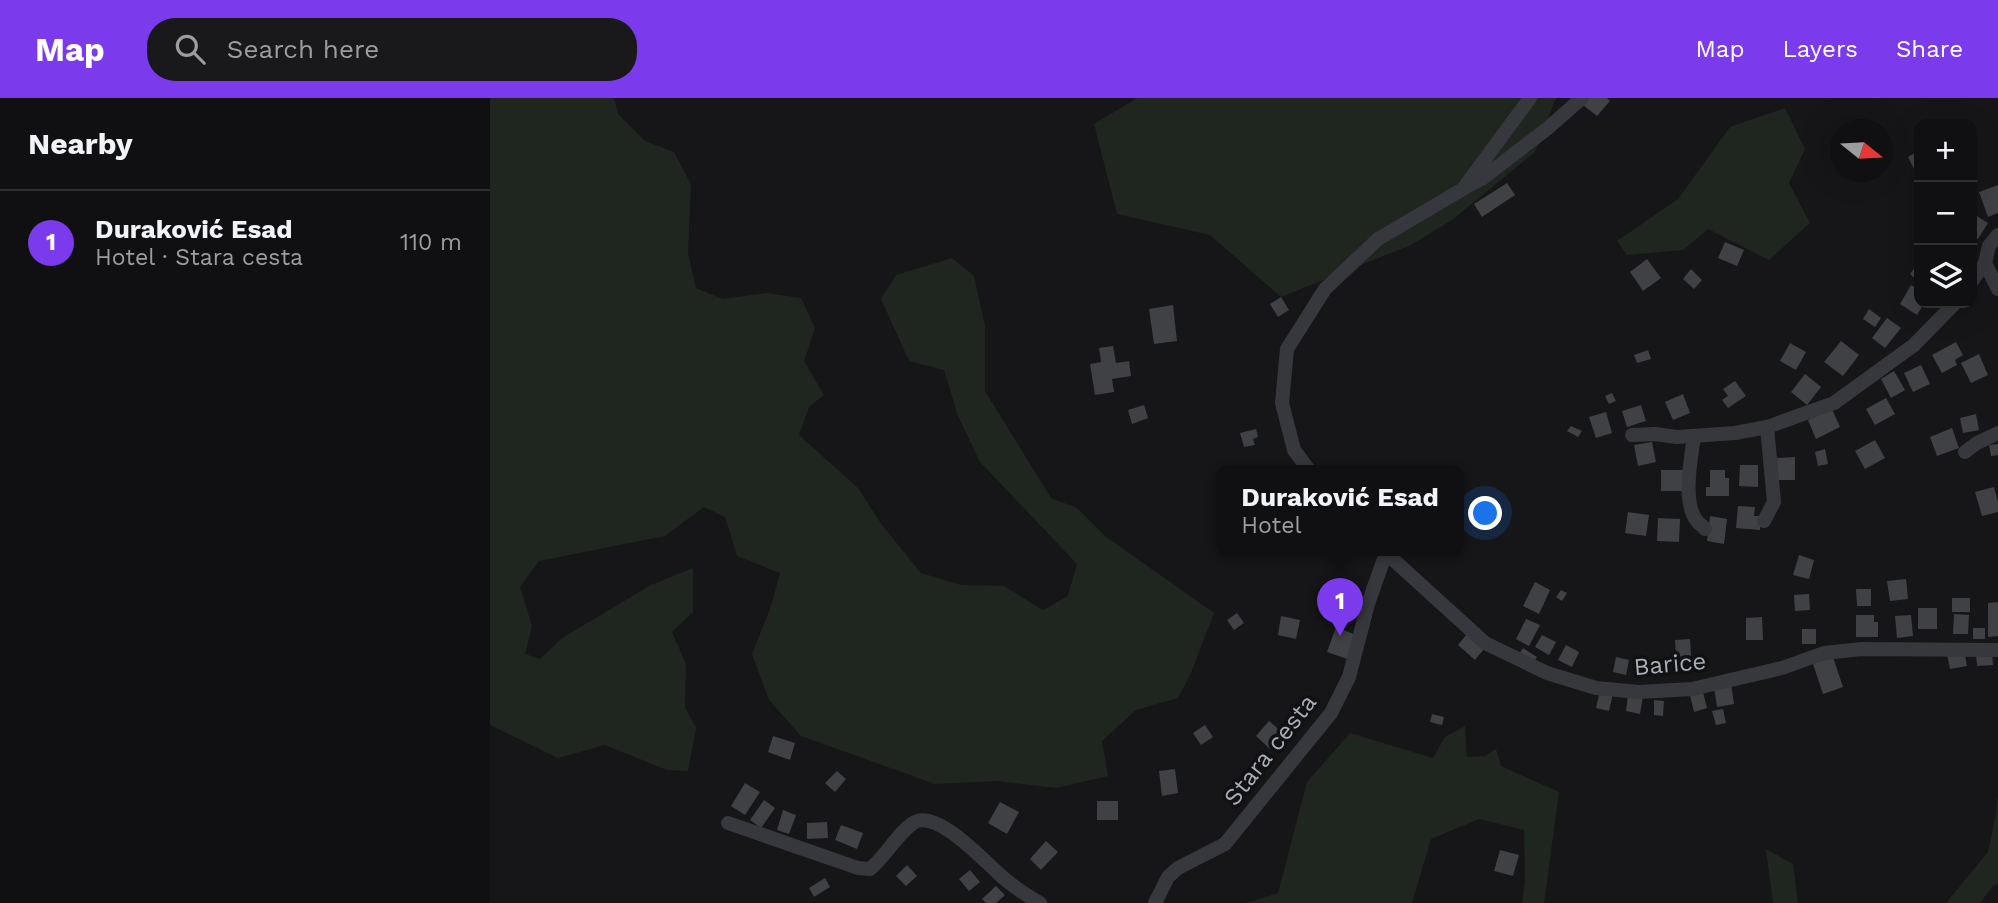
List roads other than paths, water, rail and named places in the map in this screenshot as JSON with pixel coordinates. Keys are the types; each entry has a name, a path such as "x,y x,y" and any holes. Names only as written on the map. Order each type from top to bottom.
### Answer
{"street":[{"path":"1463,189 1530,98"},
{"path":"1305,465 1294,450 1282,402 1287,349 1325,289 1378,239 1483,178 1582,98"},
{"path":"1977,274 1985,263 1989,246 1998,235"},
{"path":"1985,263 1998,289"},
{"path":"1632,435 1694,437 1735,433 1767,427 1834,403 1914,345 1950,308"},
{"path":"1764,521 1774,502 1767,427"},
{"path":"1965,452 1998,433"},
{"path":"1694,437 1689,471 1690,508 1705,529"},
{"name":"Stara cesta","path":"1154,903 1168,877 1178,868 1225,844 1331,713 1349,677 1383,556"},
{"name":"Barice","path":"1388,556 1485,643 1547,673 1596,688 1639,692 1692,688 1782,668 1824,653 1862,649 1998,650"},
{"path":"728,823 859,868 870,869 908,827 918,821 927,821 972,848 996,872 1040,903"}],"place":[{"name":"Duraković Esad","path":"1340,636"}]}
